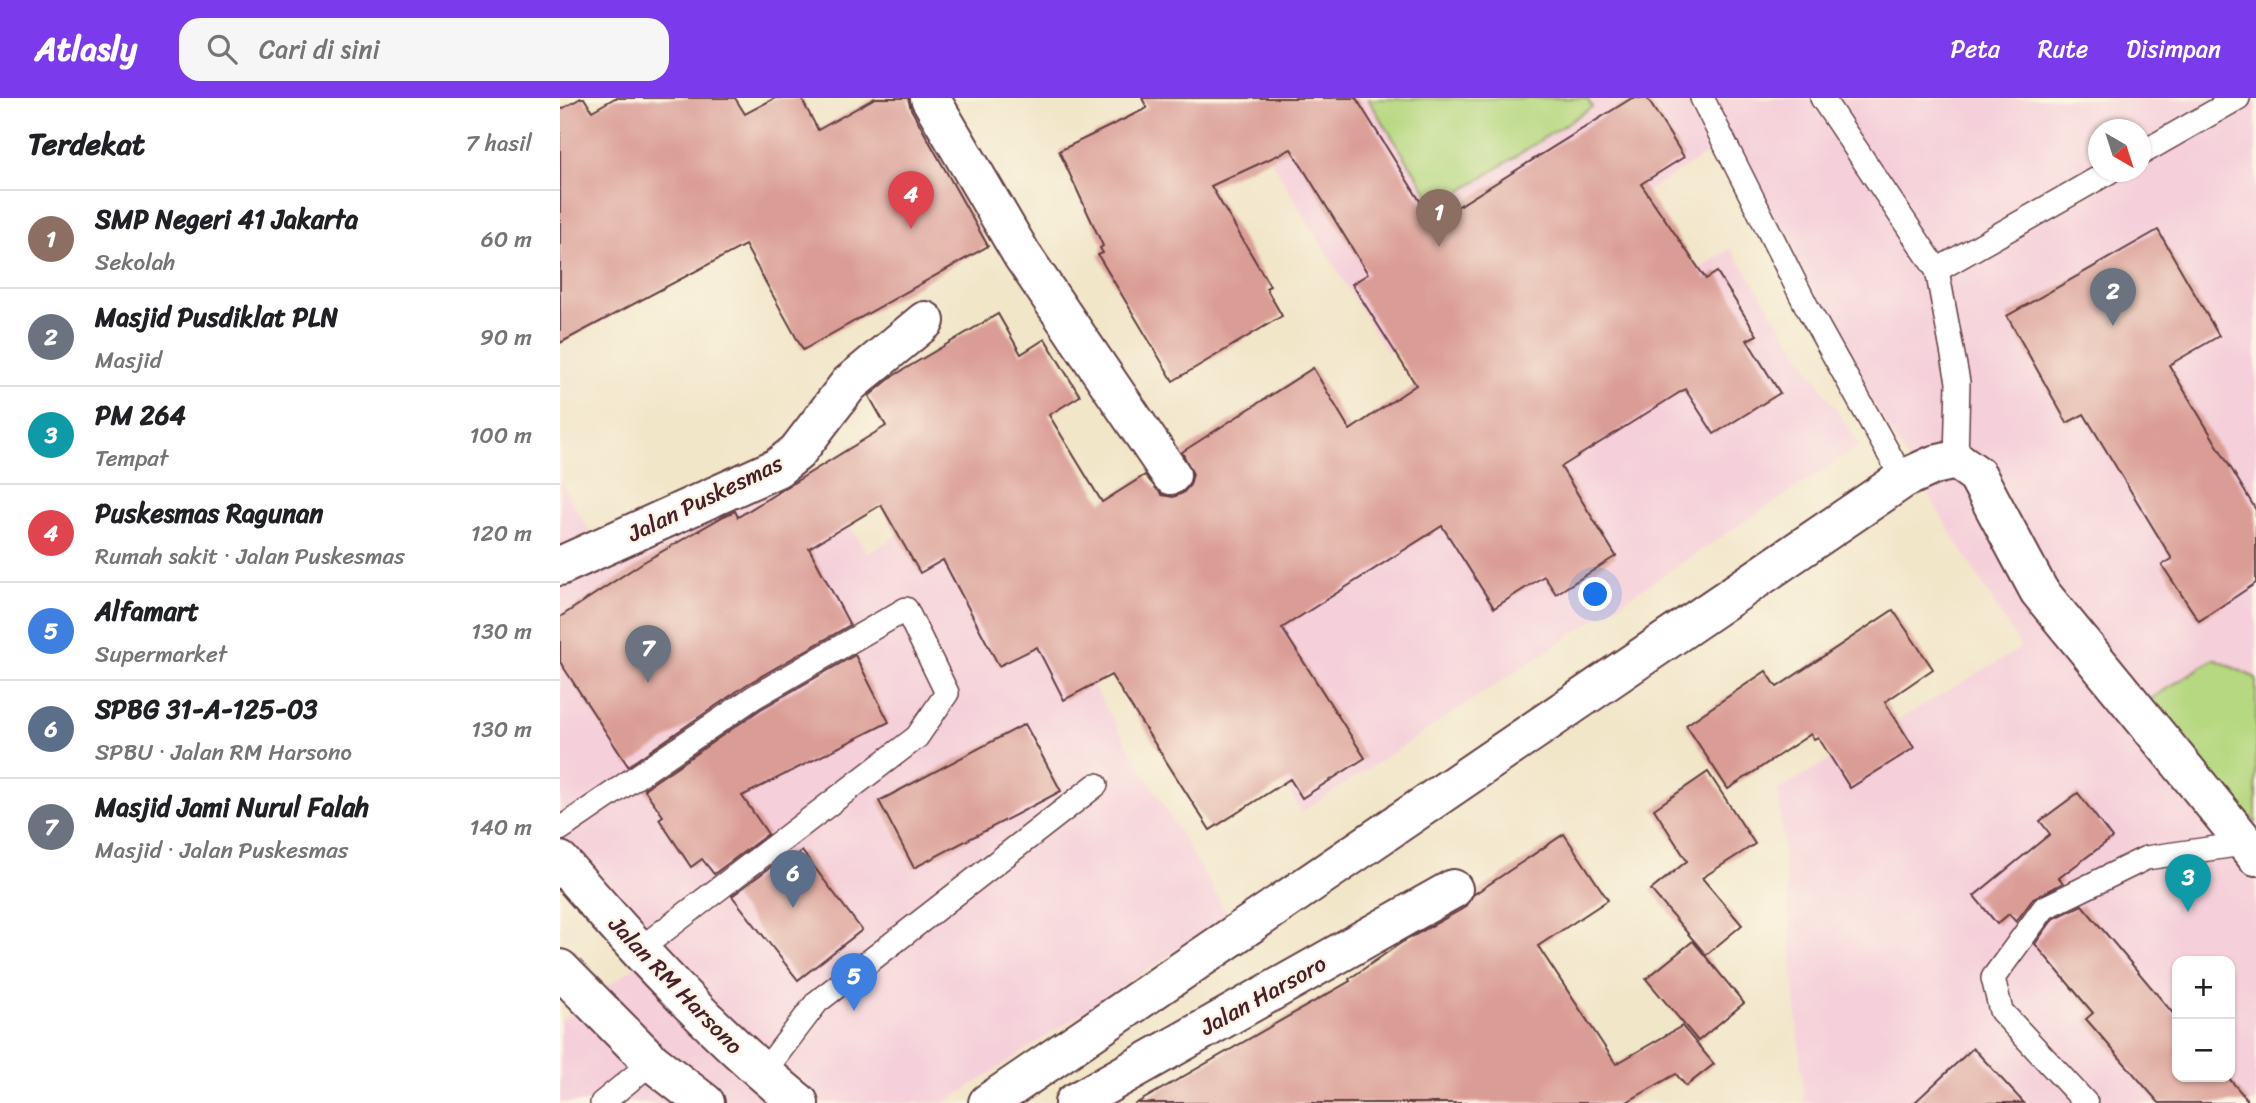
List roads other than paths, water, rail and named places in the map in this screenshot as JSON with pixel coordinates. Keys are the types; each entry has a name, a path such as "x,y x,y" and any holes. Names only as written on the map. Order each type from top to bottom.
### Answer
{"street":[{"path":"930,98 1021,256 1171,475"},
{"name":"Jalan Puskesmas","path":"560,566 777,468 797,452 849,384 925,321"},
{"path":"988,1103 1903,479 1934,465 1956,460 1977,475 2039,591 2250,850"},
{"name":"Jalan RM Harsono","path":"560,861 640,949 763,1073 799,1103"},
{"name":"Jalan Harsoro","path":"1074,1103 1452,889"},
{"path":"560,969 652,1062 705,1103"}],"lane":[{"path":"1702,98 1807,307 1903,479"},
{"path":"1822,98 1937,270 1958,382 1956,460"},
{"path":"2151,146 2210,105 2238,98"},
{"path":"1937,270 2091,182"},
{"path":"560,829 754,697 906,609 947,693 917,737 640,949"},
{"path":"763,1073 817,1002 1097,785"},
{"path":"2086,1103 2001,1011 1993,978 2044,908 2146,858 2250,850"},
{"path":"602,1103 652,1062"}],"place":[{"name":"Puskesmas Ragunan","path":"911,229"},
{"name":"SMP Negeri 41 Jakarta","path":"1439,247"},
{"name":"Masjid Pusdiklat PLN","path":"2113,326"},
{"name":"Masjid Jami Nurul Falah","path":"648,683"},
{"name":"SPBG 31-A-125-03","path":"793,908"},
{"name":"PM 264","path":"2188,912"},
{"name":"Alfamart","path":"854,1011"}]}
